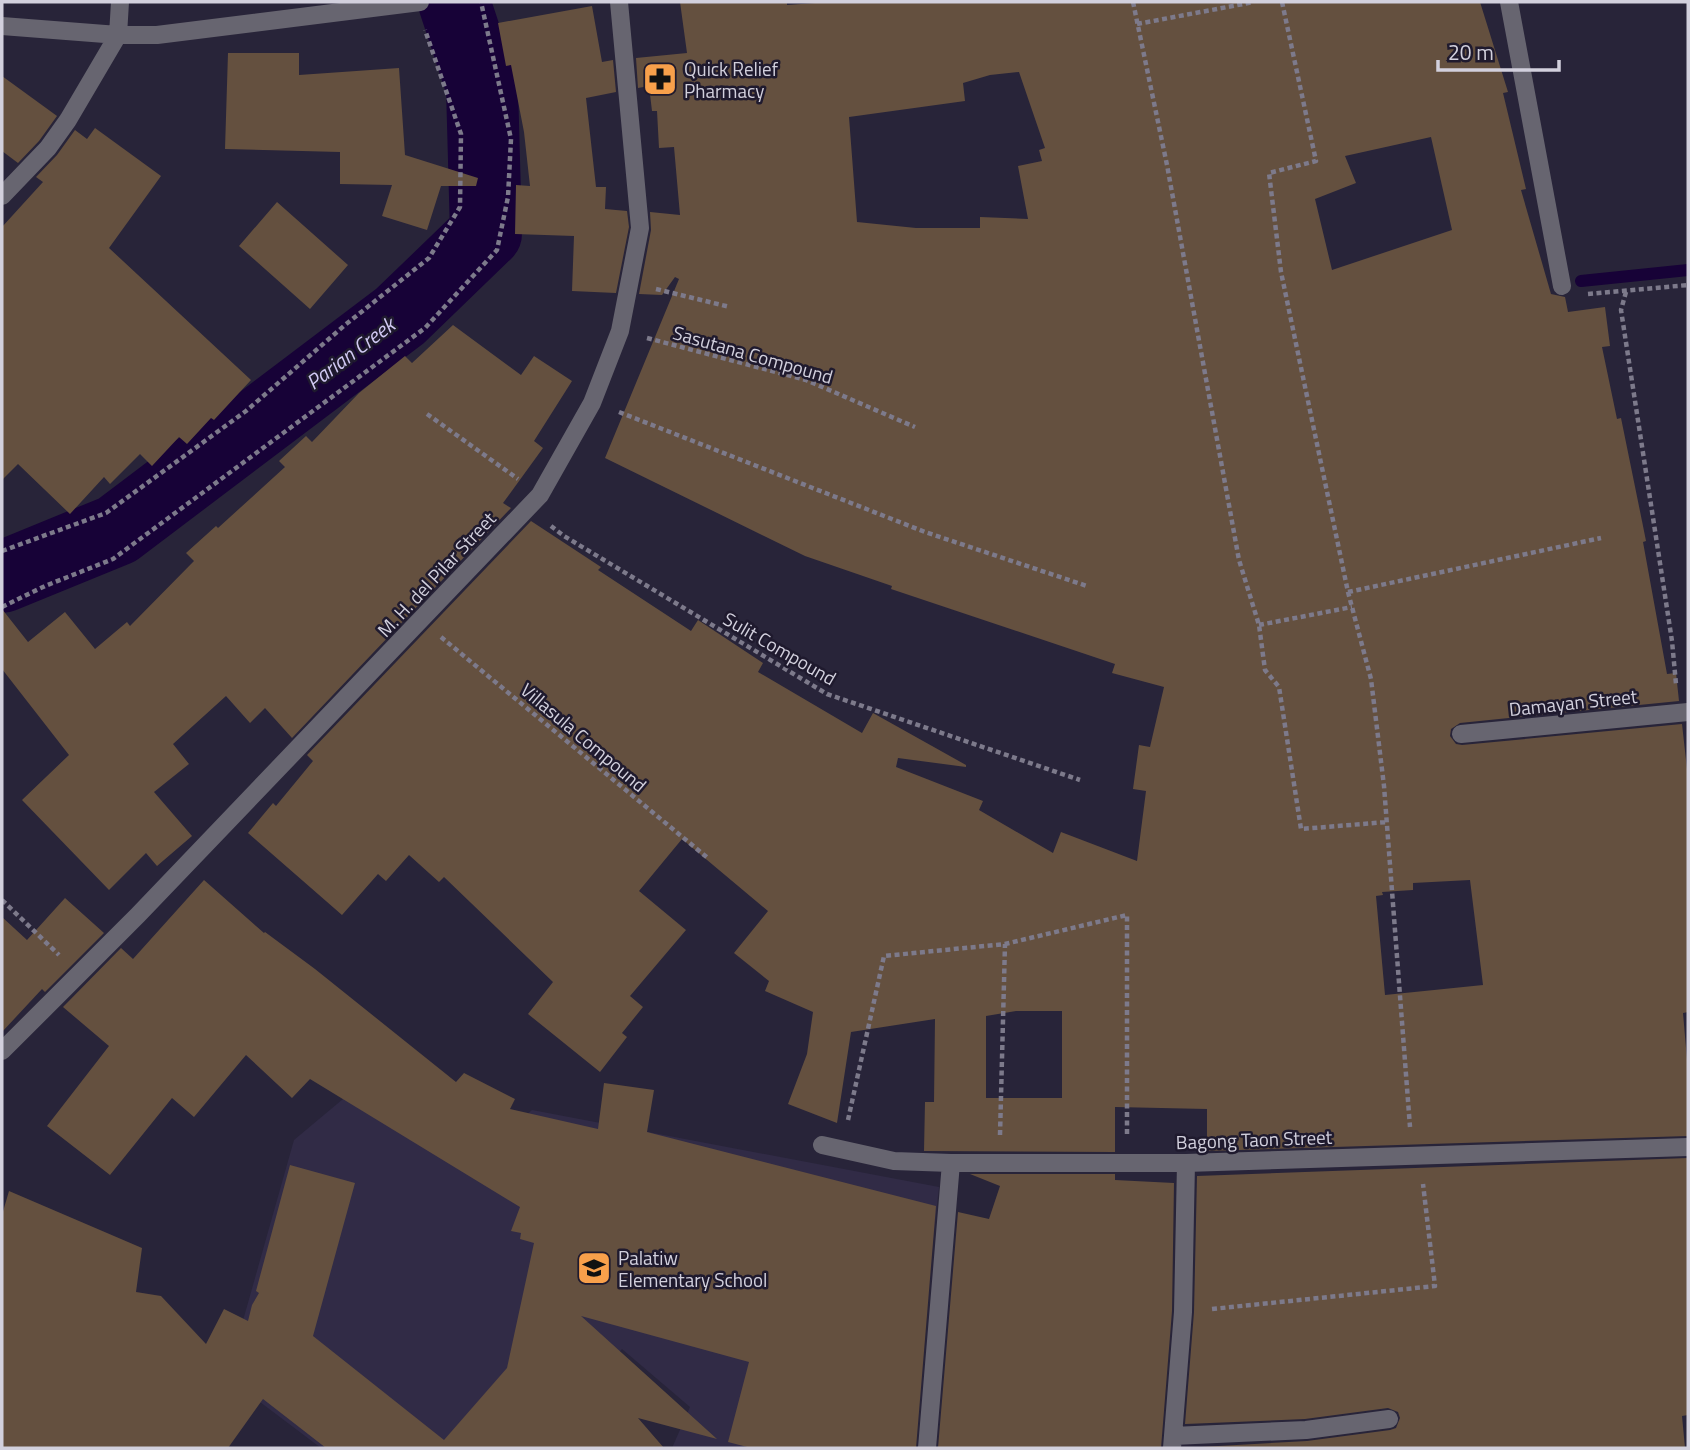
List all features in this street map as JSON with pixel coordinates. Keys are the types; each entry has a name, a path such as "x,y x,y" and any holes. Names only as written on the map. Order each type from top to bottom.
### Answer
{"street":[{"path":"2,196 48,148 68,120 118,35 120,2"},
{"path":"2,26 118,35 157,34 418,2"},
{"name":"M. H. del Pilar Street","path":"2,1051 79,975 534,501 592,403 620,331 640,228 619,2"},
{"path":"1509,2 1562,286"},
{"name":"Damayan Street","path":"1461,734 1683,713"},
{"name":"Bagong Taon Street","path":"822,1145 894,1161 951,1163 1186,1163 1688,1147"},
{"path":"927,1448 951,1163"},
{"path":"1186,1163 1183,1312 1173,1442 1306,1430 1389,1419"}],"path":[{"path":"2,551 106,513 246,411 345,325 429,258 460,207 461,134 418,2"},
{"path":"2,607 45,586 113,559 425,328 497,250 508,197 512,139 481,2"},
{"path":"1133,2 1167,166 1239,560 1259,625 1265,670 1279,687 1301,829 1387,822"},
{"path":"1137,24 1254,2"},
{"path":"1183,1312 1435,1286 1416,1156 1387,822 1371,679 1348,592 1281,272 1269,173 1316,161 1282,2"},
{"path":"628,283 730,307"},
{"path":"1683,713 1622,310 1626,292 1688,285"},
{"name":"Sasutana Compound","path":"620,331 806,380 915,427"},
{"path":"617,411 925,532 1087,586"},
{"name":"Sulit Compound","path":"427,414 534,501 564,536 827,694 1080,780"},
{"path":"1348,592 1601,538"},
{"path":"1259,625 1352,607"},
{"name":"Villasula Compound","path":"440,636 709,859"},
{"path":"2,900 79,975"},
{"path":"841,1149 884,956 1006,944 1127,915 1127,1163"},
{"path":"1000,1163 1006,944"}],"shaded area":[{"name":"Palatiw Elementary School","path":"349,1094 511,1129 532,1110 939,1187 910,1448 672,1448 690,1407 622,1349 528,1448 321,1448 227,1377 294,1140"}],"building":[{"path":"680,2 787,2 787,5 829,2 1480,2 1508,92 1503,93 1526,189 1521,190 1551,294 1565,297 1568,312 1605,307 1610,346 1602,347 1617,419 1621,418 1646,541 1643,542 1667,674 1676,673 1679,701 1460,723 1451,729 1450,736 1456,744 1462,745 1682,724 1688,778 1688,1012 1683,1013 1688,1071 1688,1136 1207,1151 1207,1109 1115,1107 1115,1152 924,1151 925,1102 934,1102 935,1019 851,1032 837,1123 788,1104 807,1054 813,1012 765,991 769,981 734,953 768,911 682,839 639,891 686,930 630,996 643,1007 622,1033 627,1037 600,1072 528,1014 553,982 444,877 439,882 409,855 386,881 378,874 342,915 248,833 273,803 276,806 313,761 307,755 531,521 601,567 598,570 691,631 698,620 763,663 758,672 862,733 873,713 966,765 898,758 896,767 983,801 979,810 1053,853 1061,832 1137,861 1146,791 1133,789 1139,745 1150,747 1164,687 1112,673 1115,664 891,589 892,586 805,556 605,458 679,279 675,277 662,295 639,294 651,230 650,212 680,215 674,147 659,148 657,111 652,111 649,86 638,88 636,58 687,53","holes":["1019,72 1045,148 1039,150 1042,161 1018,166 1028,219 980,217 980,228 916,228 857,222 849,117 965,101 963,83 990,75","1431,137 1452,230 1332,270 1315,199 1356,183 1345,156","1470,880 1483,985 1385,995 1376,896 1383,895 1382,892 1413,890 1413,883","1016,1011 1062,1011 1062,1098 986,1098 986,1016"]},
{"path":"592,6 602,62 613,60 616,92 586,98 596,187 606,187 605,209 627,211 629,227 616,293 572,291 574,236 515,234 516,185 530,186 524,132 511,65 506,66 498,23"},
{"path":"228,53 299,53 299,75 399,68 405,155 478,178 476,186 441,186 427,230 382,216 392,185 340,184 340,152 225,149"},
{"path":"2,76 57,116 39,141 18,163 2,151"},
{"path":"95,128 161,176 109,248 251,380 214,420 211,418 187,444 179,437 152,466 140,454 110,484 104,477 70,514 18,464 2,480 2,227 43,182 36,177 57,155 75,130 87,139"},
{"path":"277,202 348,265 310,309 239,246"},
{"path":"453,325 521,375 534,356 572,381 534,441 543,448 503,503 511,508 292,738 265,708 250,723 226,696 173,744 189,764 154,792 192,836 157,866 146,853 109,890 22,800 69,755 2,669 2,609 28,642 65,612 95,649 127,622 130,626 194,561 186,553 216,526 218,528 285,467 279,461 306,436 312,442 359,393 405,356 412,363"},
{"path":"204,880 264,933 315,969 456,1082 464,1073 515,1099 510,1109 598,1129 604,1083 654,1090 647,1132 936,1206 916,1448 751,1448 728,1442 749,1362 581,1316 717,1439 638,1418 664,1448 326,1448 263,1399 228,1448 2,1448 2,1215 9,1191 142,1248 136,1292 161,1296 206,1344 224,1309 248,1321 252,1305 259,1293 256,1291 290,1165 355,1183 313,1336 444,1440 507,1368 534,1243 520,1239 521,1233 511,1231 520,1207 310,1079 292,1098 246,1055 194,1117 172,1098 110,1175 47,1126 109,1046 63,1007 121,948 133,959"},
{"path":"65,898 104,933 45,992 42,989 2,1032 2,917 27,940"},
{"path":"1688,1158 1688,1415 1682,1416 1685,1448 1183,1448 1307,1441 1390,1430 1396,1428 1400,1418 1398,1412 1388,1408 1305,1419 1185,1424 1194,1312 1197,1176"},
{"path":"970,1174 1115,1174 1115,1180 1174,1183 1172,1311 1161,1448 938,1448 958,1212 989,1219 1000,1186"}],"waterway":[{"name":"Parian Creek","path":"2,577 117,530 400,316 486,233 482,87 454,2"},
{"path":"1581,281 1688,270"}],"place":[{"name":"Quick Relief Pharmacy","path":"660,79"},
{"name":"Palatiw Elementary School","path":"594,1268"}]}
